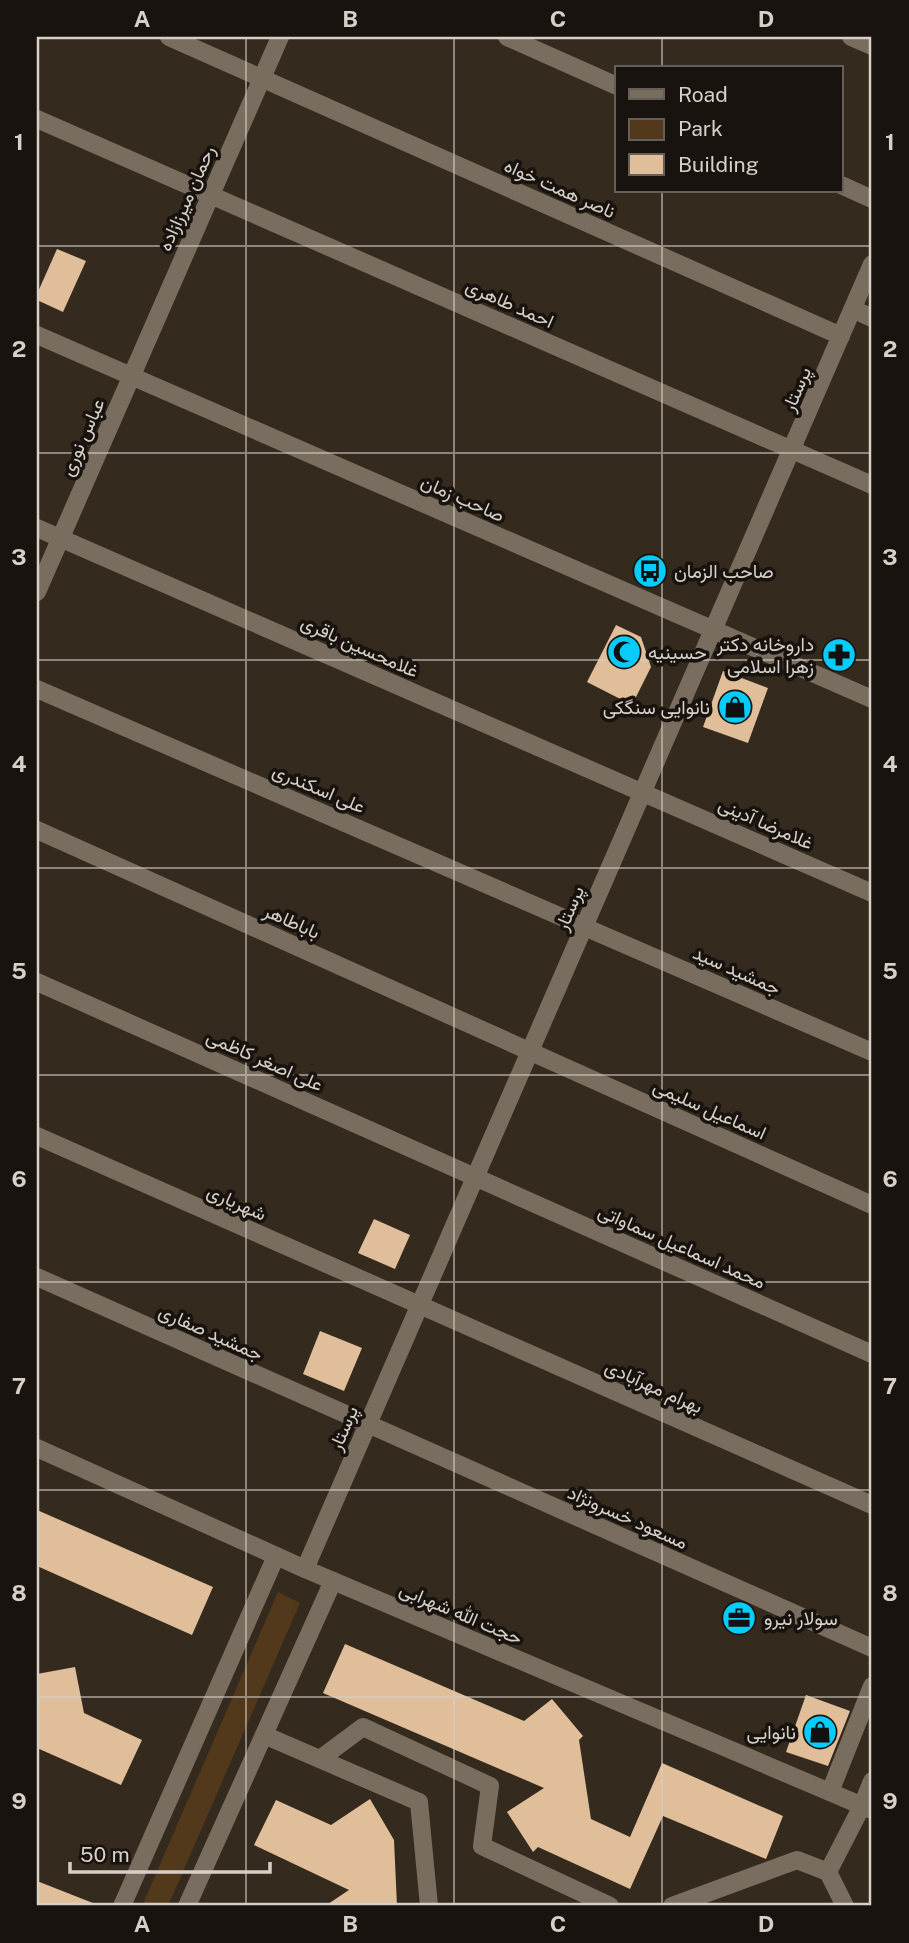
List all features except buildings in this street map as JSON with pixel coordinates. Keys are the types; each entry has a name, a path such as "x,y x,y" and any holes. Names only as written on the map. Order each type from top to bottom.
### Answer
{"street":[{"name":"ناصر همت خواه","path":"169,37 841,336"},
{"name":"رحمان میرزازاده","path":"131,376 280,37"},
{"path":"506,37 615,85"},
{"path":"852,37 872,46"},
{"name":"احمد طاهری","path":"37,119 872,485"},
{"path":"842,185 872,199"},
{"name":"پرستار","path":"305,1569 872,264"},
{"path":"853,309 872,318"},
{"name":"صاحب زمان","path":"37,335 872,699"},
{"name":"عباس نوری","path":"37,592 131,376"},
{"name":"غلامحسین باقری","path":"37,528 643,792"},
{"name":"علی اسکندری","path":"37,689 584,926"},
{"name":"غلامرضا آدینی","path":"643,792 872,893"},
{"name":"باباطاهر","path":"37,830 530,1051"},
{"name":"جمشید سید","path":"584,926 872,1052"},
{"name":"علی اصغر کاظمی","path":"37,982 475,1177"},
{"name":"اسماعیل سلیمی","path":"530,1051 872,1205"},
{"name":"شهریاری","path":"37,1136 420,1305"},
{"name":"محمد اسماعیل سماواتی","path":"475,1177 872,1354"},
{"name":"جمشید صفاری","path":"37,1277 367,1425"},
{"name":"بهرام مهرآبادی","path":"420,1305 872,1504"},
{"name":"مسعود خسرونژاد","path":"367,1425 872,1648"},
{"name":"حجت الله شهرابی","path":"37,1448 305,1569 867,1808"},
{"path":"122,1906 276,1556"},
{"path":"187,1906 333,1581"},
{"path":"830,1792 872,1686"},
{"path":"320,1759 363,1727 490,1786 482,1846 610,1906"},
{"path":"264,1735 419,1802 429,1906"},
{"path":"828,1872 867,1808 872,1782"},
{"path":"672,1906 710,1900 797,1860 828,1872 845,1906"}],"green space":[{"path":"278,1592 300,1603 168,1906 142,1906"}],"place":[{"name":"صاحب الزمان","path":"650,571"},
{"name":"حسینیه","path":"624,652"},
{"name":"داروخانه دکتر زهرا اسلامی","path":"839,655"},
{"name":"نانوایی سنگکی","path":"735,707"},
{"name":"سولار نیرو","path":"739,1618"},
{"name":"نانوایی","path":"820,1732"}]}
